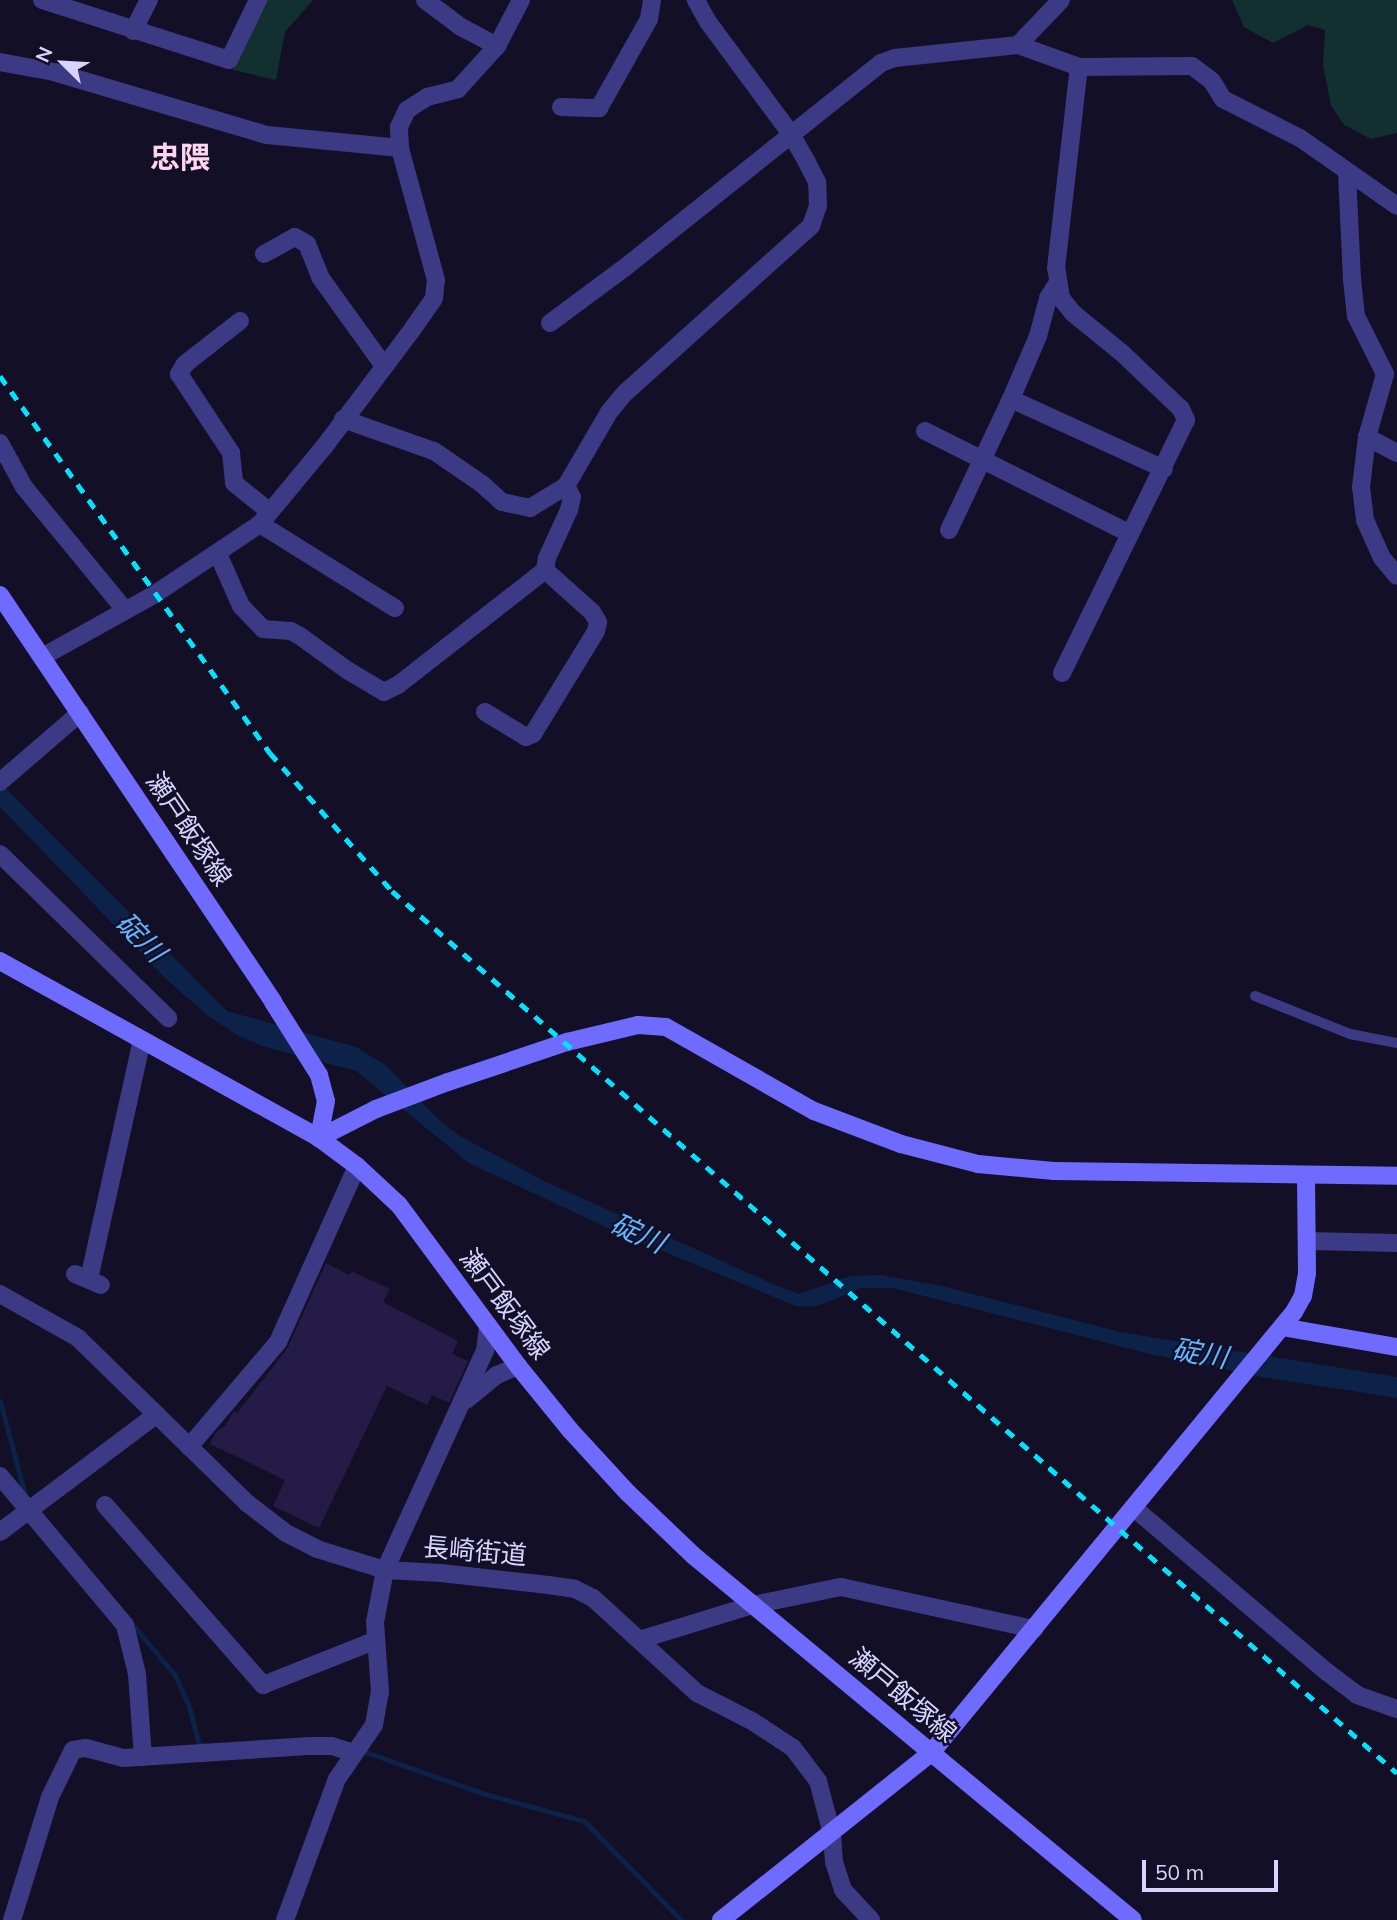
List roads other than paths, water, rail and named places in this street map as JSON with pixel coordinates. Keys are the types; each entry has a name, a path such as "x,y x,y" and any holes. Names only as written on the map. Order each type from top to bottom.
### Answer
{"street":[{"path":"43,0 229,60 258,0"},
{"path":"133,31 149,0"},
{"path":"425,0 461,27 497,46"},
{"path":"42,657 218,554 265,518 434,298 436,280 400,148 399,127 407,110 427,97 458,89 497,46 522,0"},
{"path":"561,107 599,108 649,19 652,0"},
{"path":"343,419 434,451 512,507 530,508 566,486 609,412 626,392 811,226 818,206 817,182 791,134 708,22 696,0"},
{"path":"1018,45 1061,0"},
{"path":"550,323 628,265 881,63 895,58 1018,45 1079,67 1192,66 1212,81 1223,99 1300,138 1397,206"},
{"path":"0,62 54,72 267,135 400,148"},
{"path":"1062,673 1129,533 1184,429 1186,420 1181,409 1122,353 1073,313 1061,298 1056,268 1079,67"},
{"path":"1347,173 1356,316 1385,373 1367,437 1361,487 1365,520 1382,558 1397,576"},
{"path":"264,254 295,237 307,244 320,277 384,366"},
{"path":"949,530 1011,399 1038,336 1048,298 1057,284"},
{"path":"240,321 185,364 179,374 231,453 234,483 265,518 395,608"},
{"path":"1011,399 1164,469"},
{"path":"925,431 1129,533"},
{"path":"1367,437 1397,453"},
{"path":"0,443 24,487 125,610"},
{"path":"218,554 241,606 263,629 291,631 384,692 398,685 545,570 547,558 569,510 572,497 566,486"},
{"path":"485,712 526,737 533,734 596,631 598,622 592,612 545,570"},
{"name":"瀬戸飯塚線","path":"0,595 319,1075 326,1101 318,1138 357,1166 398,1205 518,1366 628,1493 694,1556 1133,1920"},
{"path":"0,782 23,759 80,713"},
{"path":"0,854 167,1018"},
{"path":"0,961 318,1138 376,1109 448,1082 566,1042 638,1025 666,1027 814,1111 901,1144 978,1164 1054,1171 1397,1176"},
{"path":"88,1279 142,1041"},
{"path":"189,1447 278,1342 357,1166"},
{"path":"721,1920 931,1753 1282,1327 1303,1296 1307,1241 1306,1176"},
{"path":"1307,1241 1397,1243"},
{"name":"長崎街道","path":"0,1294 78,1338 247,1503 286,1533 317,1549 385,1570 441,1573 575,1589 593,1598 696,1693 752,1721 793,1748 818,1781 832,1834 834,1862 843,1890 871,1920"},
{"path":"285,1920 325,1807 353,1753 374,1725 380,1692 374,1641 385,1570 485,1351 488,1325"},
{"path":"1282,1327 1397,1347"},
{"path":"461,1405 497,1375 518,1366"},
{"path":"0,1532 157,1414"},
{"path":"0,1476 125,1625 137,1674 143,1757"},
{"path":"105,1505 263,1685 374,1641"},
{"path":"1134,1508 1337,1680 1357,1695 1397,1709"},
{"path":"639,1640 753,1605 841,1587 1034,1629"},
{"path":"12,1920 50,1797 73,1750 86,1748 124,1758 308,1746 332,1746 353,1753"}],"lane":[{"path":"1255,996 1350,1034 1397,1043"}],"water":[{"name":"碇川","path":"0,782 227,1011 356,1047 387,1066 437,1118 458,1135 546,1182 773,1284 799,1294 850,1276 881,1275 942,1286 1120,1332 1397,1377 1397,1398 1262,1377 1150,1354 893,1288 861,1288 826,1303 811,1307 796,1306 621,1234 469,1163 356,1071 262,1046 239,1036 207,1015 167,980 0,807"}],"waterway":[{"path":"0,1401 25,1495"},
{"path":"132,1624 175,1675 189,1707 199,1745 204,1745"},
{"path":"360,1750 485,1794 584,1821 681,1920"}],"railway":[{"path":"0,376 270,753 392,891 1397,1773"}],"district":[{"name":"忠隈","path":"180,157"}]}
